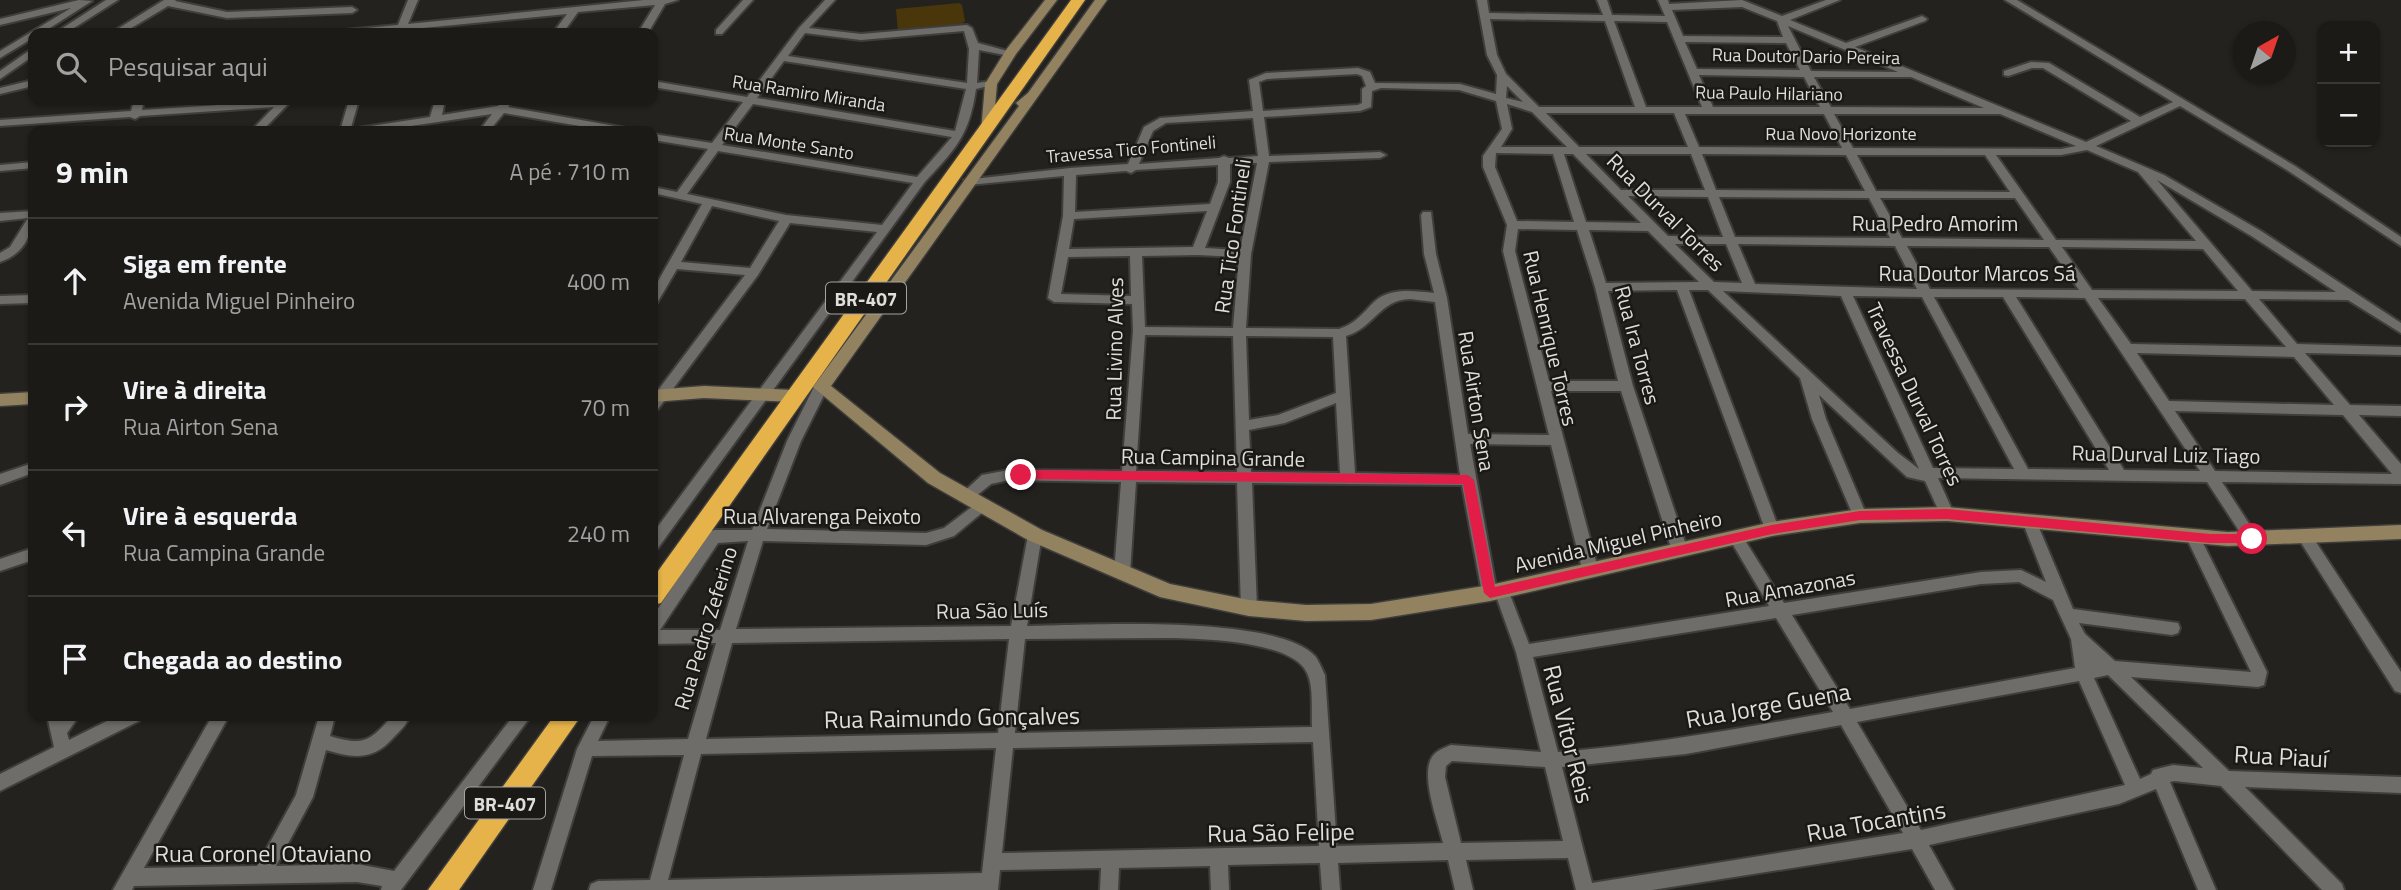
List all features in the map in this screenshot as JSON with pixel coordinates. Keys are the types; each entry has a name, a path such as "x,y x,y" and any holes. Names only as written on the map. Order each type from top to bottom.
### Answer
{"highway":[{"name":"BR-407","path":"658,589 793,397 814,383 986,129 1078,0"},
{"name":"BR-407","path":"442,890 564,721"}],"street":[{"path":"68,28 113,0"},
{"path":"286,11 292,0"},
{"path":"402,27 412,0"},
{"path":"395,28 673,0"},
{"path":"719,33 748,0"},
{"path":"680,195 802,30 830,0"},
{"path":"986,129 991,84 1051,0"},
{"path":"814,383 1033,96 1101,0"},
{"name":"Rua Henrique Torres","path":"1482,0 1492,55 1502,75 1501,102 1507,129 1492,150 1489,167 1513,225 1510,256 1590,569"},
{"path":"1602,0 1641,108"},
{"path":"1781,20 1835,0"},
{"path":"2010,0 2291,168 2401,242"},
{"path":"0,22 88,1"},
{"path":"44,28 88,1"},
{"path":"124,28 169,1 217,14 354,5"},
{"path":"1708,109 1665,3 1738,2 2141,168 2257,234 2401,328"},
{"path":"646,28 661,3"},
{"path":"342,28 354,5"},
{"path":"562,28 574,11"},
{"path":"1486,16 1671,19"},
{"path":"1844,47 1922,19"},
{"path":"1781,20 1805,73 2024,472"},
{"path":"658,537 920,181 959,135 971,87 976,46 967,28 861,37 802,30"},
{"path":"0,55 28,38"},
{"path":"1680,39 1789,40"},
{"path":"976,46 1010,54"},
{"path":"0,76 28,55"},
{"path":"782,58 971,87 991,84"},
{"path":"2008,73 2038,63 2045,65 2140,122"},
{"name":"Rua Tico Fontineli","path":"1250,608 1239,333 1245,254 1264,158 1261,115 1254,84 1260,76 1358,71 1366,74 1371,86"},
{"name":"Rua Doutor Dario Pereira","path":"1695,72 1917,76"},
{"name":"Rua Durval Torres","path":"1502,75 1572,149 1712,286 1909,471 1931,475"},
{"path":"0,92 28,84"},
{"name":"Rua Ramiro Miranda","path":"658,85 959,135"},
{"path":"1131,170 1142,138 1148,129 1159,121 1360,108 1367,105 1367,89 1371,86"},
{"name":"Rua Paulo Hilariano","path":"1371,86 1460,88 1501,102 1537,110 1641,108 1827,112 2000,111"},
{"path":"986,129 1033,96"},
{"name":"Rua Novo Horizonte","path":"1492,150 2062,152 2087,147 2179,103"},
{"path":"135,116 138,105"},
{"path":"0,123 135,116 196,105"},
{"path":"261,126 282,105"},
{"path":"346,126 353,105"},
{"path":"435,120 439,105"},
{"path":"488,126 504,105"},
{"path":"393,126 504,105 593,126"},
{"path":"1678,109 1750,288"},
{"path":"101,126 106,118"},
{"name":"Rua Monte Santo","path":"658,138 920,181"},
{"name":"Rua Ira Torres","path":"1557,150 1601,287 1626,386 1680,551"},
{"path":"1988,152 2127,348 2213,475 2252,539"},
{"name":"Travessa Tico Fontineli","path":"968,182 1103,167 1131,170 1224,159 1380,155"},
{"path":"1198,251 1224,182 1224,159"},
{"path":"0,168 28,165"},
{"path":"2141,168 2401,474"},
{"path":"1070,171 1069,216 1054,298 1137,300"},
{"path":"658,191 786,219 886,229"},
{"path":"1618,192 2019,195"},
{"path":"658,291 709,202"},
{"path":"1069,216 1216,207"},
{"name":"Rua Airton Sena","path":"1427,215 1430,254 1441,298 1468,480 1496,592"},
{"path":"0,217 28,217"},
{"path":"658,396 754,272 786,219"},
{"path":"1513,225 1652,227"},
{"path":"0,258 14,250 28,226"},
{"name":"Rua Pedro Amorim","path":"1667,240 2204,245"},
{"path":"1061,253 1198,251 1245,254"},
{"name":"Rua Livino Alves","path":"1122,573 1131,477 1139,331 1136,252"},
{"path":"673,265 754,272"},
{"name":"Rua Doutor Marcos Sá","path":"1601,287 1712,286 1845,292 2352,296"},
{"path":"1682,288 1772,529"},
{"name":"Travessa Durval Torres","path":"1845,292 1947,514"},
{"path":"2007,293 2118,473"},
{"path":"1139,331 1339,333 1360,326 1382,302 1392,297 1441,298"},
{"path":"0,300 28,299"},
{"path":"1339,333 1348,480"},
{"path":"2127,348 2401,351"},
{"path":"1806,373 1819,419 1860,516"},
{"name":"Avenida Miguel Pinheiro","path":"814,383 934,478 1035,535 1167,591 1250,608 1306,613 1359,613 1496,592 1772,529 1860,516 1947,514 2193,537 2252,539 2401,532"},
{"name":"Rua Pedro Zeferino","path":"656,888 694,745 757,535 814,383"},
{"path":"1542,386 1626,386"},
{"path":"658,399 704,392 793,397"},
{"path":"1244,426 1280,420 1343,395"},
{"path":"1,401 28,398"},
{"path":"2166,406 2401,411"},
{"path":"1463,439 1555,440"},
{"path":"0,480 28,470"},
{"name":"Rua Durval Luiz Tiago","path":"1931,475 2024,472 2401,479"},
{"name":"Rua Campina Grande","path":"965,497 987,479 999,476 1468,480"},
{"name":"Rua Alvarenga Peixoto","path":"694,539 757,535 926,539 949,532 982,507"},
{"path":"2030,523 2067,615 2080,639 2228,779 2335,890"},
{"path":"598,890 989,886 1018,630 1035,535"},
{"path":"658,621 715,536"},
{"name":"Rua Jorge Guena","path":"1456,853 1438,793 1436,764 1451,753 1550,760 1686,746 2111,668 2246,680 2260,678 2193,537"},
{"path":"2305,537 2401,686"},
{"path":"1736,538 1783,611 1945,890"},
{"path":"0,565 28,556"},
{"name":"Rua Amazonas","path":"1524,652 1783,611 1923,585 2013,575 2037,583 2059,596"},
{"name":"Rua Vitor Reis","path":"1496,592 1524,652 1584,890"},
{"path":"2067,615 2172,628"},
{"name":"Rua São Luís","path":"658,638 1018,630 1158,631 1236,636 1303,654 1317,675 1319,734"},
{"path":"2080,639 2084,673 2135,788"},
{"path":"0,783 58,733 111,721"},
{"path":"125,884 217,721"},
{"path":"262,874 304,797 326,721"},
{"path":"322,741 357,752 365,751 382,740 398,721"},
{"path":"393,885 519,721"},
{"path":"542,890 586,749 600,721"},
{"path":"1319,734 1331,890"},
{"name":"Rua Raimundo Gonçalves","path":"586,749 1319,734"},
{"name":"Rua Piauí","path":"2159,776 2173,773 2228,779 2401,785"},
{"path":"2159,776 2207,890"},
{"name":"Rua Tocantins","path":"1596,890 1915,840 2091,803 2135,788 2159,776"},
{"name":"Rua São Felipe","path":"992,862 1572,849"},
{"path":"1456,853 1464,890"},
{"path":"1219,858 1220,890"},
{"path":"1109,890 1110,859"},
{"name":"Rua Coronel Otaviano","path":"125,884 262,874 357,873 393,885"}],"shaded area":[{"path":"959,3 962,5 965,21 962,24 898,32 896,9"}],"route":[{"path":"1021,475 1244,480 1468,480 1490,593 1772,529 1860,516 1947,514 2210,539 2252,539"}]}
